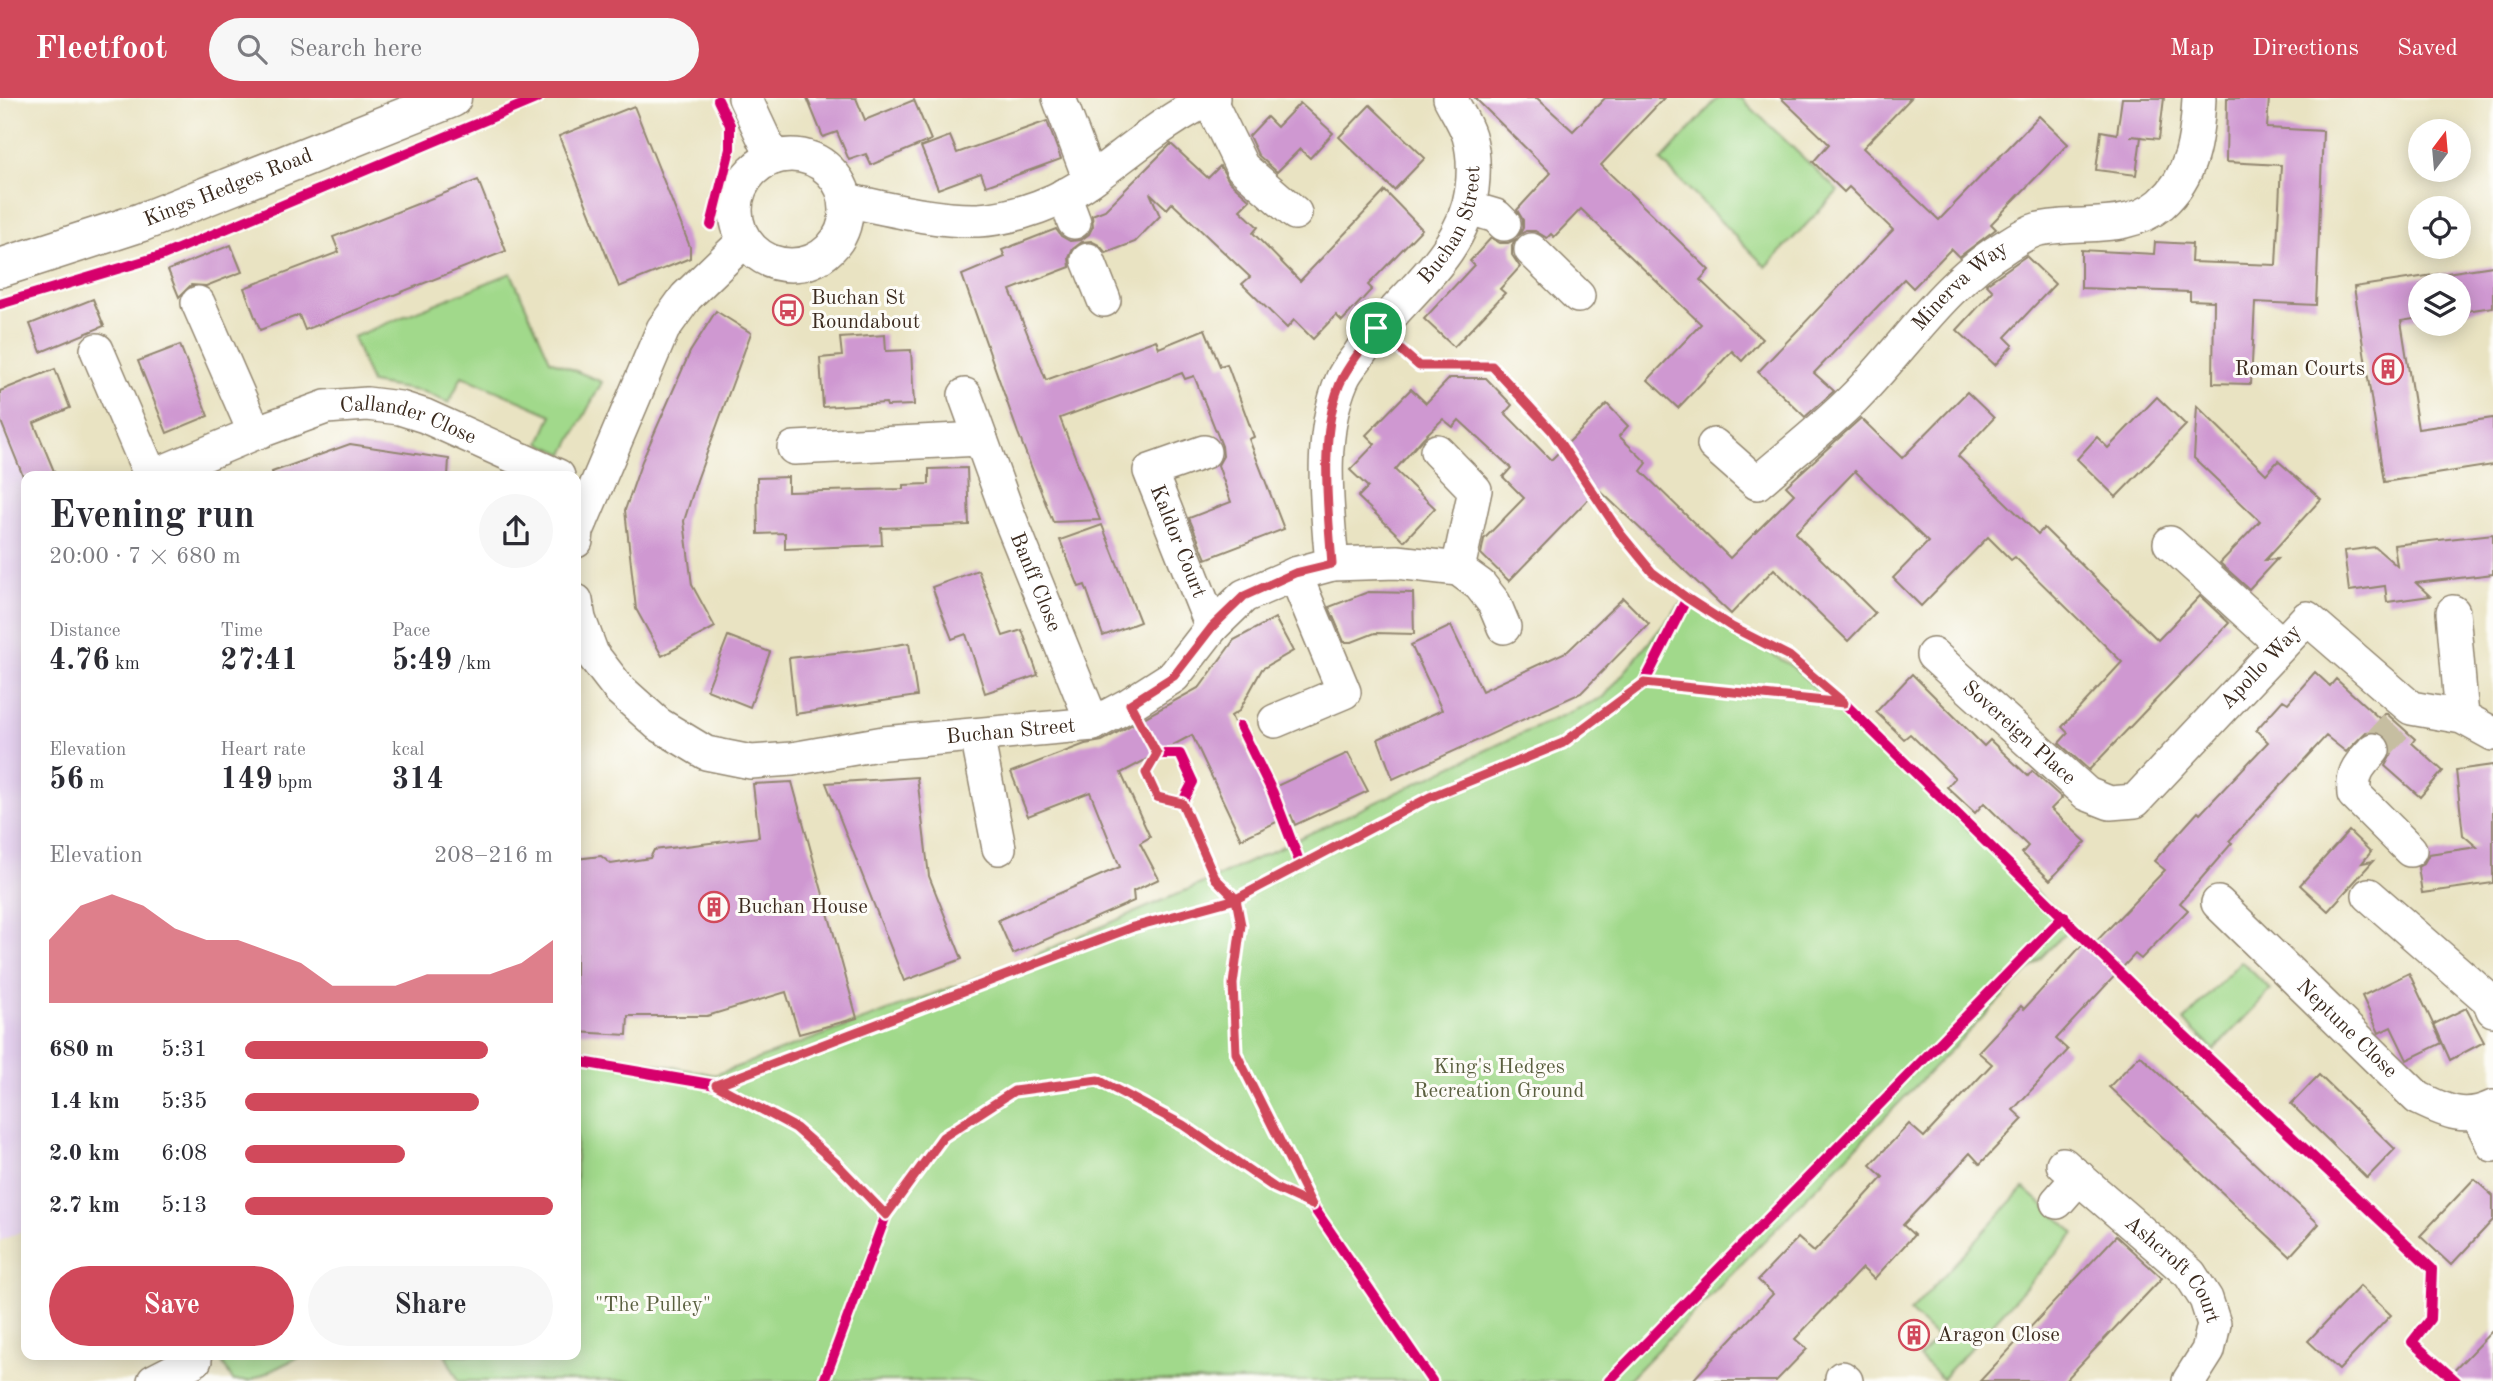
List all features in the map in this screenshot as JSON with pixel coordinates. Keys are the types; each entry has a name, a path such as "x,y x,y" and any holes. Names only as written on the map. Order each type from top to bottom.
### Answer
{"street":[{"name":"Kings Hedges Road","path":"0,268 142,222 452,98"},
{"path":"745,98 774,158"},
{"path":"1059,98 1076,199"},
{"name":"Buchan Street","path":"581,635 584,660 658,724 706,754 751,762 792,760 884,743 1093,724 1130,704 1174,676 1212,627 1244,596 1295,573 1332,564 1327,492 1328,433 1343,378 1376,328 1444,258 1469,208 1475,170 1469,136 1450,98"},
{"name":"Minerva Way","path":"1714,445 1757,483 1853,400 1914,328 1980,262 2037,230 2077,225 2111,225 2139,216 2159,205 2176,189 2187,169 2197,137 2199,98"},
{"path":"846,200 912,214 978,220 1014,215 1076,199 1147,137 1211,99 1242,167 1295,213"},
{"path":"782,155 802,155 824,166 838,179 846,200 846,220 841,234 830,250 804,264 777,264 760,256 744,241 736,216 737,195 745,178 759,164 774,158 782,155"},
{"path":"1469,208 1496,216 1504,224"},
{"path":"581,506 584,488 663,329 686,297 744,241"},
{"path":"1531,250 1578,296"},
{"path":"1088,260 1104,300"},
{"path":"198,303 255,433"},
{"name":"Callander Close","path":"97,350 150,471"},
{"name":"Banff Close","path":"965,395 1009,514 1093,724"},
{"name":"Callander Close","path":"164,471 326,407 367,404 425,416 547,471"},
{"path":"794,448 981,439"},
{"path":"1437,451 1475,490 1458,569"},
{"name":"Kaldor Court","path":"1204,452 1150,471 1212,627"},
{"path":"2170,543 2281,644"},
{"path":"1332,564 1397,562 1458,569 1480,585 1494,603 1504,627"},
{"path":"1275,721 1344,692 1295,573"},
{"path":"2453,612 2462,717"},
{"name":"Apollo Way","path":"2110,803 2135,801 2307,618 2404,716 2462,717 2493,734"},
{"name":"Sovereign Place","path":"1933,655 2087,794 2110,803"},
{"path":"977,735 999,848"},
{"path":"2373,750 2357,769 2353,782 2354,794 2410,850"},
{"path":"2369,895 2489,1000 2493,1010"},
{"name":"Neptune Close","path":"2218,903 2418,1098 2450,1113 2486,1111"},
{"path":"2486,1111 2493,1145"},
{"name":"Ashcroft Court","path":"2057,1202 2071,1170 2190,1274 2206,1299 2214,1324 2208,1351 2189,1381"},
{"path":"154,1381 195,1360"}],"shaded area":[{"path":"0,390 34,471 21,471 21,1231 0,1241"}],"green space":[{"path":"1718,98 1741,98 1838,191 1766,267 1661,161"},
{"path":"511,273 550,360 602,382 564,454 540,443 552,415 462,376 449,403 424,392 371,383 353,337"},
{"name":"King's Hedges Recreation Ground","path":"1683,601 1792,666 2072,926 1627,1381 459,1381 448,1360 581,1360 581,1050 715,1075 1012,965 1215,878 1604,697"},
{"path":"2241,961 2271,990 2214,1050 2184,1021"},
{"path":"2024,1188 2075,1233 1942,1379 1919,1357 1937,1338 1910,1312"},
{"path":"221,1360 293,1360 250,1381 233,1381"}],"building":[{"path":"807,98 856,98 865,120 914,100 931,140 871,165 866,154 849,160 837,132 823,137"},
{"path":"1475,98 1537,98 1573,131 1605,98 1664,98 1601,165 1709,270 1700,280 1762,339 1742,361 1732,351 1678,408 1648,380 1701,324 1581,209 1554,237 1551,234 1547,238 1535,231 1526,231 1519,235 1523,220 1517,210 1551,173"},
{"path":"1781,98 1911,98 1863,148 1939,220 2039,116 2068,144 1991,224 1996,229 1959,257 1951,249 1913,288 1904,279 1814,373 1834,391 1805,417 1758,372 1893,230 1849,187 1844,192 1813,162 1829,144"},
{"path":"2122,98 2164,98 2159,139 2141,137 2136,175 2096,170 2101,131 2117,134"},
{"path":"2227,98 2269,98 2267,128 2323,131 2316,305 2255,302 2251,384 2213,383 2214,301 2190,300 2190,292 2081,288 2081,250 2154,254 2155,242 2192,244 2191,262 2276,265 2281,165 2226,162"},
{"path":"1300,103 1333,133 1310,158 1300,149 1277,172 1258,155 1249,136 1267,117 1277,127"},
{"path":"1370,105 1425,158 1394,190 1339,137"},
{"path":"634,106 690,247 690,258 619,287 559,136"},
{"path":"1047,121 1061,159 986,186 981,173 938,189 921,147 950,136 957,153"},
{"path":"1171,144 1208,178 1220,166 1229,181 1250,200 1240,210 1258,227 1253,233 1300,281 1385,191 1422,229 1368,285 1372,289 1342,321 1336,315 1313,339 1294,320 1287,328 1242,284 1250,277 1172,203 1167,209 1150,193 1160,216 1135,242 1106,253 1091,241 1082,242 1073,249 1069,258 1070,267 1010,290 1046,380 1156,340 1159,348 1205,329 1220,366 1227,364 1254,437 1249,439 1284,529 1206,559 1189,518 1231,502 1218,465 1223,456 1222,446 1194,376 1185,379 1182,373 1060,418 1100,520 1053,522 962,275 1005,257 1002,250 1056,229 1070,241 1081,240 1089,234 1093,226 1092,215 1105,210"},
{"path":"478,180 506,251 305,330 299,315 260,330 244,288 339,252 333,237"},
{"path":"1491,238 1500,243 1516,239 1512,246 1512,255 1520,267 1500,289 1505,293 1454,347 1424,319 1474,265 1470,261"},
{"path":"231,245 242,272 206,286 191,285 179,297 168,270"},
{"path":"2026,256 2055,284 2005,337 2013,345 1995,365 1957,330 1993,291 1986,284"},
{"name":"Roman Courts","path":"2493,266 2493,307 2471,310 2471,273 2447,273"},
{"name":"Roman Courts","path":"2408,279 2408,320 2401,321 2418,429 2493,418 2493,465 2384,482 2354,287"},
{"path":"93,299 104,326 41,352 30,324"},
{"path":"716,311 751,333 684,521 692,585 715,627 662,656 636,609 625,510 642,461 690,352"},
{"path":"885,335 886,351 911,350 914,405 887,406 886,403 823,407 820,358 842,356 840,338"},
{"path":"180,345 208,416 167,433 138,361"},
{"path":"55,369 70,408 34,423 54,471 21,471 0,419 0,391"},
{"path":"1450,378 1486,378 1512,405 1505,413 1551,460 1607,404 1628,426 1619,436 1647,463 1641,471 1730,558 1794,494 1786,486 1861,418 1902,458 1967,392 1994,418 1958,456 2038,534 2044,528 2158,640 2200,596 2229,623 2089,770 2059,743 2068,733 2062,727 2122,662 2015,557 2011,560 1988,537 1921,606 1893,578 1928,542 1855,471 1795,533 1875,613 1848,641 1774,569 1731,614 1598,489 1509,581 1481,554 1484,539 1524,498 1503,477 1511,468 1459,420 1453,427 1443,419 1395,470 1435,508 1404,541 1358,497 1368,487 1350,470 1375,444 1366,435 1411,389 1426,403"},
{"path":"2157,397 2186,425 2116,497 2077,459 2097,437 2108,448"},
{"path":"2197,406 2266,474 2278,461 2321,499 2265,560 2277,559 2249,589 2220,563 2260,521 2194,458"},
{"path":"350,444 449,459 448,471 275,471"},
{"path":"967,468 969,525 881,528 882,545 785,549 785,533 758,534 757,478 788,477 788,492 903,489 903,485 929,484 929,469"},
{"path":"1102,525 1140,622 1103,636 1085,585 1079,587 1060,540"},
{"path":"2493,534 2493,574 2416,583 2430,596 2387,602 2385,586 2349,591 2344,551 2375,547 2397,566 2394,545"},
{"path":"978,570 1003,636 1022,630 1038,675 985,693 966,634 952,639 932,587"},
{"path":"1368,592 1413,593 1414,634 1375,633 1352,642 1344,642 1329,607"},
{"path":"1623,598 1649,624 1581,693 1393,779 1378,739 1442,710 1411,645 1451,626 1482,691 1568,651"},
{"path":"1275,618 1293,651 1262,669 1239,711 1231,716 1266,791 1348,753 1368,791 1295,825 1291,815 1241,839 1192,735 1121,773 1150,837 1140,843 1159,879 1133,891 1134,901 1013,954 998,920 1120,867 1090,792 1028,816 1011,772 1085,744 1102,741 1200,687 1234,640"},
{"path":"728,636 770,652 750,707 707,690"},
{"path":"909,643 917,696 795,714 789,658"},
{"path":"2315,672 2330,686 2336,679 2380,719 2386,713 2415,739 2412,743 2443,771 2420,797 2385,766 2392,753 2391,743 2385,735 2376,731 2366,732 2346,752 2326,736 2229,841 2232,843 2180,903 2188,910 2141,959 2135,954 2056,1039 2068,1050 2013,1110 2023,1119 1980,1164 1970,1153 1903,1225 1914,1235 1874,1279 1862,1268 1795,1339 1807,1349 1776,1381 1692,1381 1773,1294 1758,1280 1798,1238 1814,1252 1883,1177 1870,1165 1909,1124 1924,1137 1992,1064 1978,1052 2021,1006 2024,1009 2083,944 2089,949 2165,870 2154,861 2198,812 2200,814 2268,742 2256,730 2283,700 2288,703"},
{"path":"1912,674 1984,746 1990,740 2028,776 2032,771 2062,798 2051,809 2086,842 2050,880 2022,853 2028,846 1984,803 1975,813 1947,787 1955,778 1910,734 1904,739 1876,712"},
{"path":"2493,765 2493,883 2422,893 2418,867 2429,854 2477,847 2463,835 2456,770"},
{"path":"917,777 929,876 962,959 904,981 826,783"},
{"name":"Buchan House","path":"792,782 857,1018 799,1034 786,992 707,1016 628,1016 627,1035 581,1032 581,858 601,856 611,864 650,858 654,850 759,837 753,784"},
{"path":"2349,831 2371,852 2362,863 2373,861 2328,911 2300,885"},
{"path":"2409,973 2442,1043 2407,1060 2391,1027 2379,1033 2362,996"},
{"path":"2466,1008 2484,1042 2450,1060 2434,1024"},
{"path":"2140,1055 2319,1224 2290,1256 2109,1087"},
{"path":"2319,1075 2395,1149 2367,1178 2291,1104"},
{"path":"2474,1179 2493,1196 2493,1220 2451,1265 2420,1236"},
{"path":"2116,1236 2162,1278 2065,1381 1980,1381"},
{"path":"2360,1286 2391,1315 2339,1370 2308,1341"},
{"path":"2493,1330 2493,1381 2444,1381"}],"tunnel":[{"path":"2373,750 2398,723"}],"cycle path":[{"path":"0,304 161,256 538,98"},
{"path":"711,225 730,149 730,125 718,100"},
{"path":"1376,328 1419,366 1492,366 1552,431 1620,533 1652,572 1733,627 1789,656 1844,703 2166,1018 2432,1269 2430,1319 2412,1342 2456,1381"},
{"path":"1644,683 1687,598"},
{"path":"581,1062 716,1085 1133,927 1236,899 1430,797 1563,743 1644,683 1844,703"},
{"path":"1240,726 1273,793 1301,866"},
{"path":"1157,754 1180,754 1193,782 1182,803 1215,878 1236,899 1241,925 1233,984 1236,1053 1312,1205"},
{"path":"1609,1381 2064,916"},
{"path":"824,1381 886,1215 943,1137 1014,1091 1098,1080 1183,1125 1275,1188 1312,1205 1432,1381"},
{"path":"716,1085 796,1128 837,1164 886,1215"}],"place":[{"name":"Buchan St Roundabout","path":"788,310"},
{"name":"Roman Courts","path":"2388,369"},
{"name":"Buchan House","path":"714,907"},
{"name":"Aragon Close","path":"1914,1335"}],"route":[{"path":"1376,328 1343,378 1328,433 1327,492 1332,564 1295,573 1244,596 1212,627 1174,676 1130,704 1157,754 1146,773 1157,797 1182,803 1215,878 1236,899 1241,925 1233,984 1236,1053 1312,1205 1275,1188 1183,1125 1098,1080 1014,1091 943,1137 886,1215 837,1164 796,1128 716,1085 1133,927 1236,899 1430,797 1563,743 1644,683 1844,703 1789,656 1732,627 1652,572 1620,533 1552,431 1492,366 1419,366 1376,328"}],"park label":[{"name":"\"The Pulley\"","path":"653,1305"}]}
